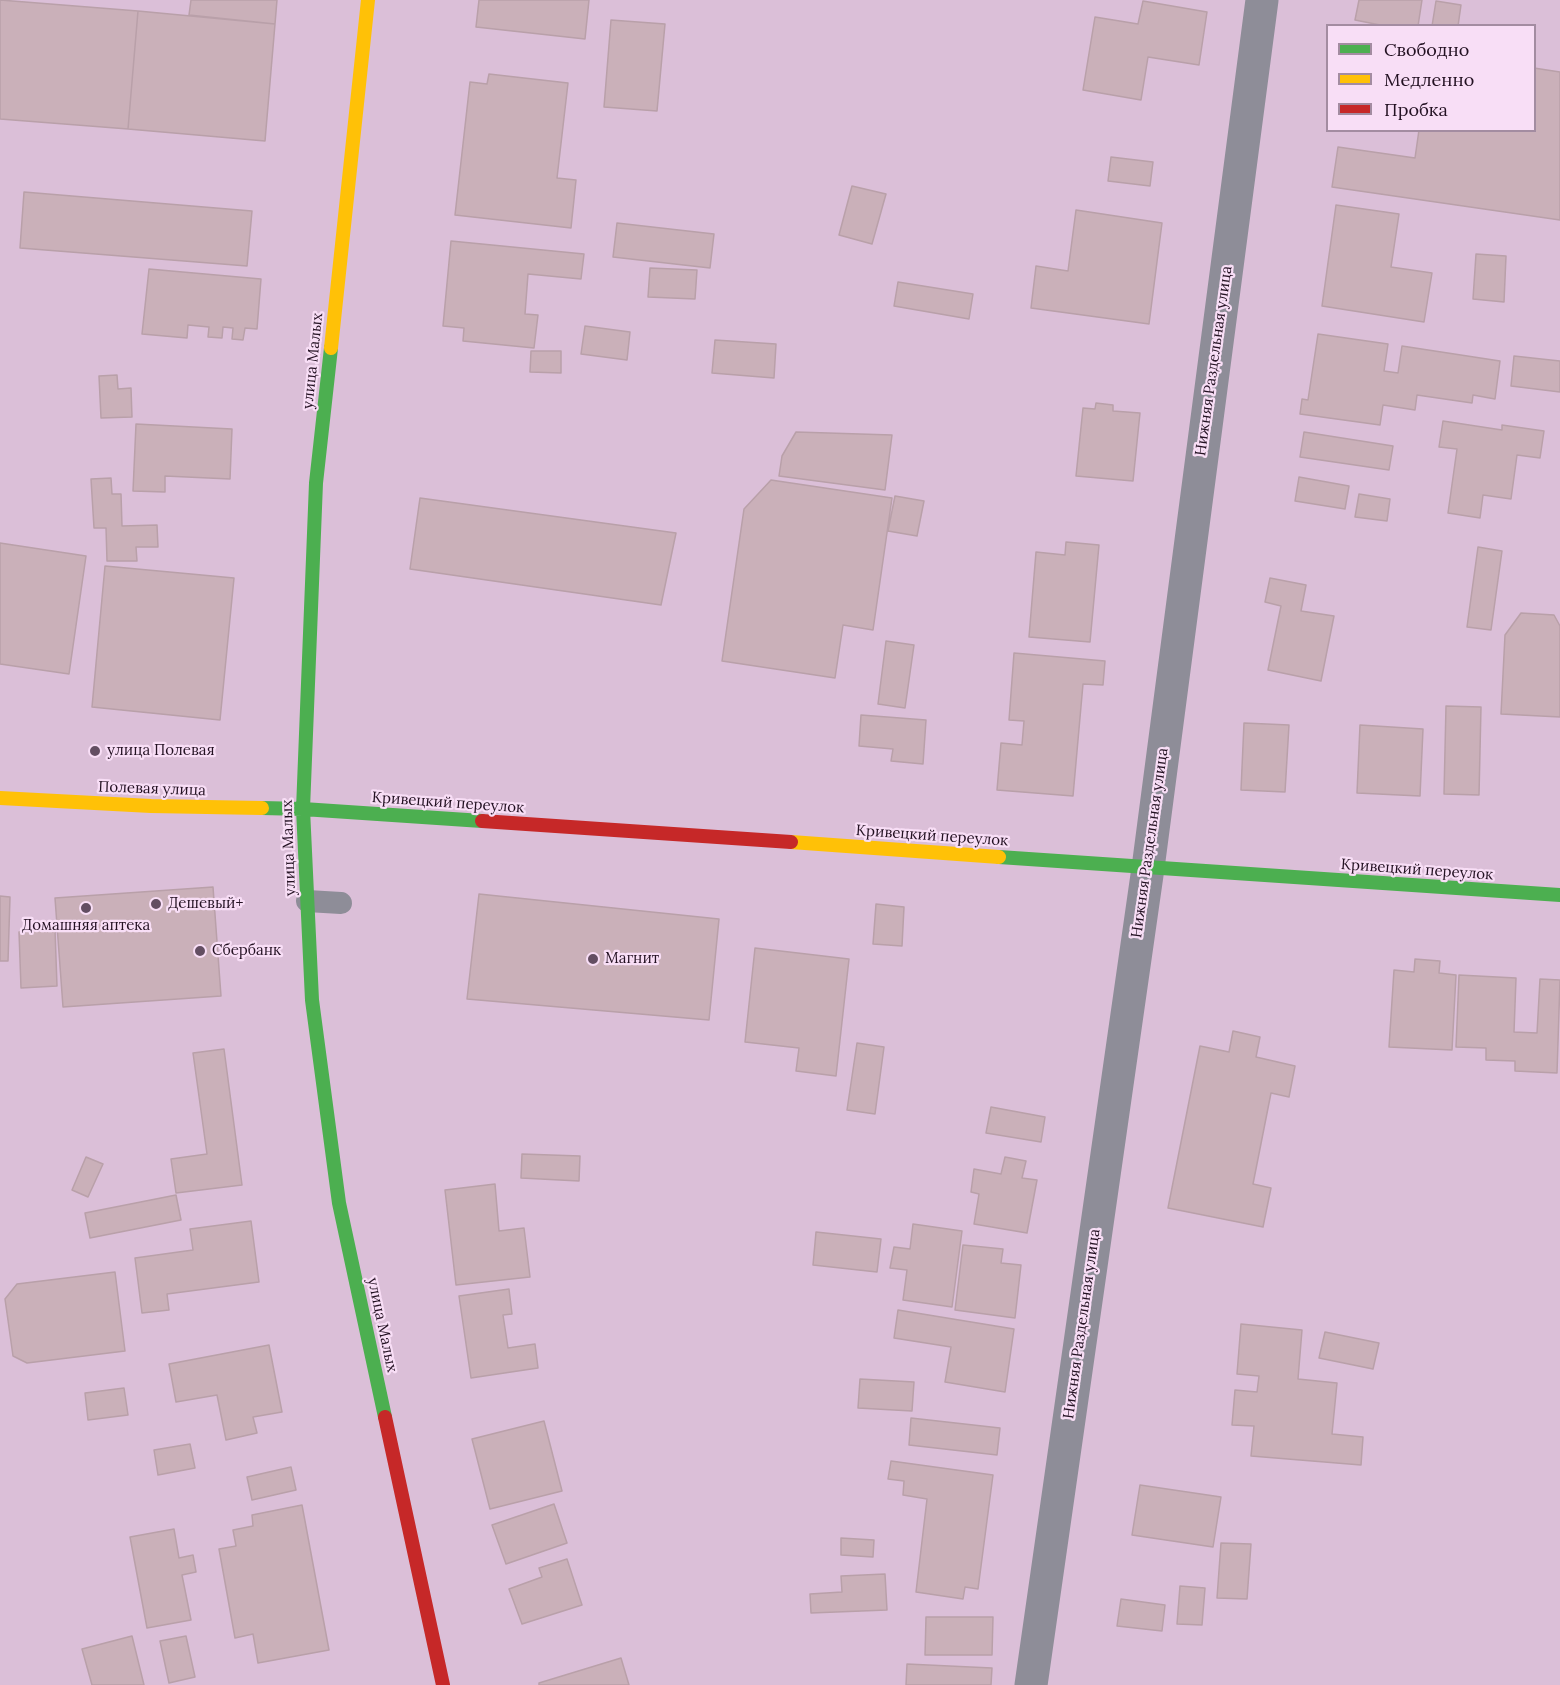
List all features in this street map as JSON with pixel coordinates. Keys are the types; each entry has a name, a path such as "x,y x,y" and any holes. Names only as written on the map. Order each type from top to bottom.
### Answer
{"main road":[{"name":"улица Малых","path":"368,0 316,483 303,809 307,901 312,1000 339,1203 443,1685"},
{"name":"Полевая улица","path":"0,798 151,806 303,809"},
{"name":"Кривецкий переулок","path":"303,809 1560,895"}],"street":[{"name":"Нижняя Раздельная улица","path":"1031,1685 1148,868 1262,0"}],"lane":[{"path":"307,901 341,903"}],"building":[{"path":"0,0 138,11 128,129 0,119"},
{"path":"191,0 277,0 275,24 189,15"},
{"path":"479,0 589,0 585,39 476,27"},
{"path":"1359,0 1422,0 1418,24 1375,24 1355,20"},
{"path":"1143,1 1207,12 1199,65 1148,57 1141,100 1083,90 1095,17 1138,24"},
{"path":"1436,1 1461,5 1458,24 1432,24"},
{"path":"138,11 275,24 265,141 128,129"},
{"path":"611,20 665,24 657,111 604,107"},
{"path":"1536,68 1560,72 1560,220 1332,187 1338,147 1415,158 1419,132 1536,132"},
{"path":"489,74 568,83 557,178 576,180 571,228 455,215 470,82 487,84"},
{"path":"1111,157 1153,162 1150,186 1108,181"},
{"path":"852,186 886,194 872,244 839,235"},
{"path":"24,192 252,211 247,266 20,248"},
{"path":"1336,205 1399,214 1391,267 1432,273 1424,322 1322,306"},
{"path":"1076,210 1162,223 1149,324 1031,308 1036,266 1068,271"},
{"path":"617,223 714,234 710,268 613,257"},
{"path":"451,241 584,254 581,279 528,274 525,314 538,315 534,348 463,341 464,328 443,326"},
{"path":"1476,254 1506,256 1504,302 1473,299"},
{"path":"650,268 697,270 695,299 648,297"},
{"path":"149,269 261,279 257,329 245,328 243,340 232,339 233,328 223,327 222,338 208,337 209,327 188,325 187,338 142,334"},
{"path":"898,282 973,294 969,319 894,306"},
{"path":"585,326 630,332 627,360 581,354"},
{"path":"1318,334 1388,344 1384,371 1398,373 1402,346 1500,361 1495,399 1473,395 1472,403 1417,395 1415,410 1383,405 1380,425 1300,414 1302,399 1308,400"},
{"path":"715,340 776,344 774,378 712,373"},
{"path":"531,351 561,351 561,373 530,372"},
{"path":"1514,356 1560,361 1560,392 1511,386"},
{"path":"117,375 118,389 131,388 132,417 101,418 99,376"},
{"path":"1096,403 1113,405 1113,411 1140,413 1133,481 1076,476 1083,408 1095,409"},
{"path":"1443,421 1502,430 1502,425 1544,431 1540,458 1517,455 1511,499 1483,495 1480,518 1448,513 1457,449 1439,447"},
{"path":"136,424 232,429 230,479 165,476 165,492 133,491"},
{"path":"796,432 892,435 885,490 779,476 782,456"},
{"path":"1304,432 1393,446 1389,470 1300,457"},
{"path":"1299,477 1349,486 1345,509 1295,501"},
{"path":"111,478 112,494 121,494 122,526 157,525 158,547 136,547 137,561 107,561 106,528 94,528 91,479"},
{"path":"771,480 892,498 873,630 843,625 835,678 722,661 744,509"},
{"path":"1359,494 1390,499 1387,521 1355,517"},
{"path":"895,496 924,501 917,536 888,531"},
{"path":"420,498 676,533 661,605 410,569"},
{"path":"1066,542 1099,545 1090,642 1029,637 1036,552 1065,555"},
{"path":"0,543 86,556 69,674 0,664"},
{"path":"1478,547 1502,551 1491,630 1467,627"},
{"path":"105,566 234,578 220,720 92,707"},
{"path":"1270,578 1306,585 1301,611 1334,616 1321,681 1268,670 1281,606 1265,602"},
{"path":"1521,613 1554,615 1560,626 1560,717 1501,714 1505,635"},
{"path":"886,641 914,645 905,708 878,704"},
{"path":"1014,653 1105,661 1103,685 1083,684 1073,796 997,790 1001,743 1022,745 1024,721 1009,720"},
{"path":"1446,706 1481,707 1479,795 1444,794"},
{"path":"861,715 926,720 923,764 891,761 893,749 859,746"},
{"path":"1244,723 1289,725 1285,792 1241,790"},
{"path":"1360,725 1423,729 1420,796 1357,793"},
{"path":"213,887 221,996 63,1007 55,898"},
{"name":"Магнит","path":"479,894 719,919 709,1020 467,999"},
{"path":"0,896 10,897 8,961 0,961"},
{"path":"876,904 904,907 902,946 873,944"},
{"path":"55,930 57,986 21,988 19,932"},
{"path":"755,948 849,959 836,1076 796,1071 799,1048 745,1042"},
{"path":"1415,959 1440,961 1439,973 1456,975 1452,1050 1389,1047 1394,970 1414,972"},
{"path":"1459,975 1516,978 1514,1032 1537,1033 1540,979 1560,980 1557,1073 1515,1071 1515,1061 1486,1060 1486,1048 1456,1047"},
{"path":"1233,1031 1260,1037 1256,1057 1295,1066 1289,1097 1271,1093 1253,1184 1271,1188 1263,1227 1168,1208 1200,1046 1229,1052"},
{"path":"857,1043 884,1047 875,1114 847,1110"},
{"path":"224,1049 242,1185 176,1193 171,1159 207,1154 193,1053"},
{"path":"991,1107 1045,1117 1041,1142 986,1133"},
{"path":"522,1154 580,1156 579,1181 521,1178"},
{"path":"86,1157 103,1164 88,1197 72,1190"},
{"path":"1005,1157 1026,1161 1022,1178 1037,1180 1027,1233 974,1224 979,1194 971,1192 974,1169 1001,1174"},
{"path":"495,1184 499,1231 524,1228 530,1277 456,1285 445,1190"},
{"path":"176,1195 181,1220 90,1238 85,1213"},
{"path":"251,1221 259,1282 167,1294 169,1310 142,1313 135,1258 193,1250 190,1229"},
{"path":"913,1224 962,1231 952,1307 903,1300 907,1270 890,1268 894,1247 910,1249"},
{"path":"816,1232 881,1239 877,1272 813,1265"},
{"path":"963,1245 1003,1249 1001,1263 1021,1265 1015,1318 955,1310"},
{"path":"115,1272 125,1351 27,1363 13,1356 5,1299 17,1284"},
{"path":"509,1289 512,1314 503,1315 508,1348 535,1344 538,1368 471,1378 459,1296"},
{"path":"898,1310 1014,1329 1005,1392 945,1382 951,1347 894,1338"},
{"path":"1241,1324 1302,1330 1298,1379 1337,1383 1332,1434 1363,1437 1361,1465 1251,1456 1254,1426 1232,1425 1235,1390 1257,1392 1259,1376 1237,1374"},
{"path":"1325,1332 1379,1343 1373,1369 1319,1358"},
{"path":"269,1345 282,1412 253,1417 257,1433 226,1440 217,1395 176,1402 169,1364"},
{"path":"860,1379 914,1382 912,1411 858,1408"},
{"path":"124,1388 128,1415 88,1420 85,1393"},
{"path":"911,1418 1000,1428 997,1455 909,1445"},
{"path":"544,1421 562,1491 490,1509 472,1439"},
{"path":"190,1444 195,1468 158,1475 154,1450"},
{"path":"891,1461 993,1475 978,1589 965,1587 963,1599 916,1592 927,1499 903,1495 904,1481 888,1479"},
{"path":"291,1467 296,1490 252,1500 247,1477"},
{"path":"1140,1485 1221,1497 1213,1547 1132,1535"},
{"path":"554,1504 567,1543 506,1564 492,1525"},
{"path":"302,1505 329,1650 258,1663 253,1634 235,1638 219,1549 236,1546 233,1530 253,1526 252,1515"},
{"path":"174,1529 179,1558 193,1555 196,1572 182,1575 191,1620 147,1628 130,1537"},
{"path":"841,1538 874,1540 873,1557 841,1555"},
{"path":"1221,1543 1251,1544 1247,1599 1217,1598"},
{"path":"567,1559 582,1605 522,1624 509,1589 542,1577 539,1568"},
{"path":"885,1574 887,1610 811,1613 810,1594 842,1592 841,1576"},
{"path":"1180,1586 1205,1588 1202,1625 1177,1624"},
{"path":"1121,1599 1165,1605 1162,1631 1117,1626"},
{"path":"926,1617 993,1617 992,1655 925,1655"},
{"path":"132,1636 144,1685 92,1685 82,1649"},
{"path":"186,1636 195,1677 169,1683 160,1641"},
{"path":"621,1658 629,1685 539,1685 539,1683"},
{"path":"907,1664 992,1668 991,1685 906,1685"}],"traffic: fast":[{"path":"331,348 316,483 303,809 482,821"},
{"path":"262,808 303,809 312,1000 339,1203 385,1417"},
{"path":"999,857 1560,895"}],"traffic: slow":[{"path":"331,348 368,0"},
{"path":"0,798 151,806 262,808"},
{"path":"791,842 999,857"}],"traffic: jam":[{"path":"482,821 791,842"},
{"path":"385,1417 443,1685"}],"place":[{"name":"улица Полевая","path":"95,751"},
{"name":"Дешевый+","path":"156,904"},
{"name":"Домашняя аптека","path":"86,908"},
{"name":"Сбербанк","path":"200,951"},
{"name":"Магнит","path":"593,959"}]}
